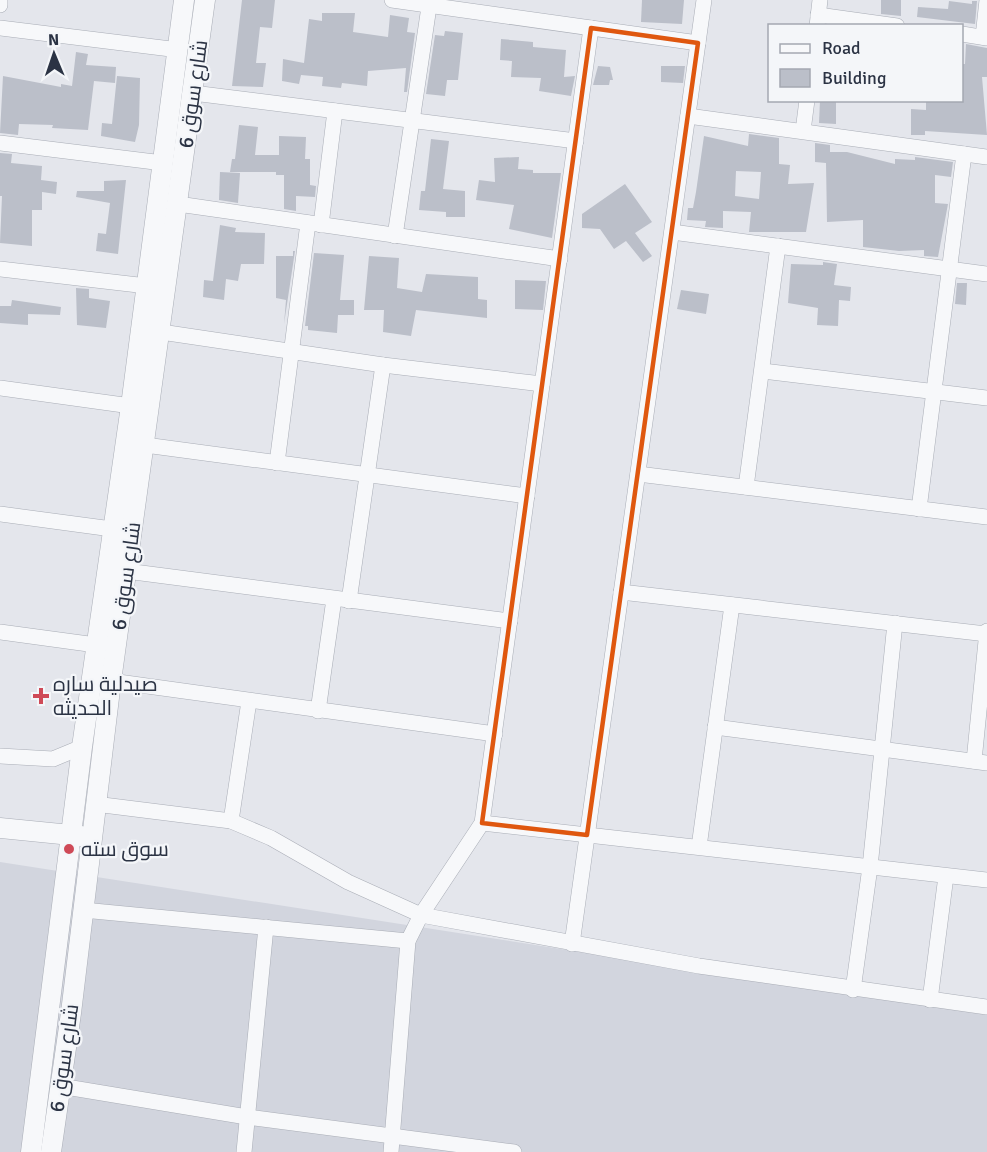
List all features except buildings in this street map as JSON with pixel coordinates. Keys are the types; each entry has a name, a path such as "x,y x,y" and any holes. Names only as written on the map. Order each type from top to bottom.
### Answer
{"street":[{"name":"شارع سوق 6","path":"31,1152 70,835 131,406 184,0"},
{"name":"شارع سوق 6","path":"51,1152 111,681 161,332 205,0"},
{"path":"392,0 430,3 699,43"},
{"path":"572,944 705,0"},
{"path":"963,34 985,38 987,0"},
{"path":"395,236 430,3"},
{"path":"818,13 885,24"},
{"path":"0,28 179,50"},
{"path":"391,1152 408,941 421,915 482,823 591,28"},
{"path":"193,93 576,141"},
{"path":"802,131 807,102"},
{"path":"277,463 291,351 335,111"},
{"path":"688,116 987,157"},
{"path":"0,143 164,162"},
{"path":"919,508 964,154"},
{"path":"177,204 560,259"},
{"path":"672,232 987,274"},
{"path":"746,487 778,246"},
{"path":"0,269 147,286"},
{"path":"161,332 383,365 542,384"},
{"path":"318,711 368,476 383,365"},
{"path":"763,371 987,398"},
{"path":"0,388 131,406"},
{"path":"145,445 527,496"},
{"path":"638,474 987,517"},
{"path":"0,514 112,529"},
{"path":"126,571 510,621"},
{"path":"621,592 987,633 980,762 715,728"},
{"path":"699,848 732,605"},
{"path":"853,990 870,867 895,623"},
{"path":"0,632 96,645"},
{"path":"111,681 495,734"},
{"path":"231,821 249,701"},
{"path":"0,756 53,759 82,747"},
{"path":"95,804 231,821 271,838 348,882 421,915 572,944 853,990 987,1007"},
{"path":"482,823 987,880"},
{"path":"0,828 91,838"},
{"path":"930,1000 946,876"},
{"path":"83,910 408,941"},
{"path":"244,1152 266,927"},
{"path":"60,1086 247,1117 514,1152"}],"highlighted area":[{"path":"591,28 698,43 587,835 482,823"}],"shaded area":[{"path":"0,862 987,1015 987,1152 0,1152"}],"place":[{"name":"صيدلية ساره الحديثه","path":"41,696"},
{"name":"سوق سته","path":"69,849"}]}
